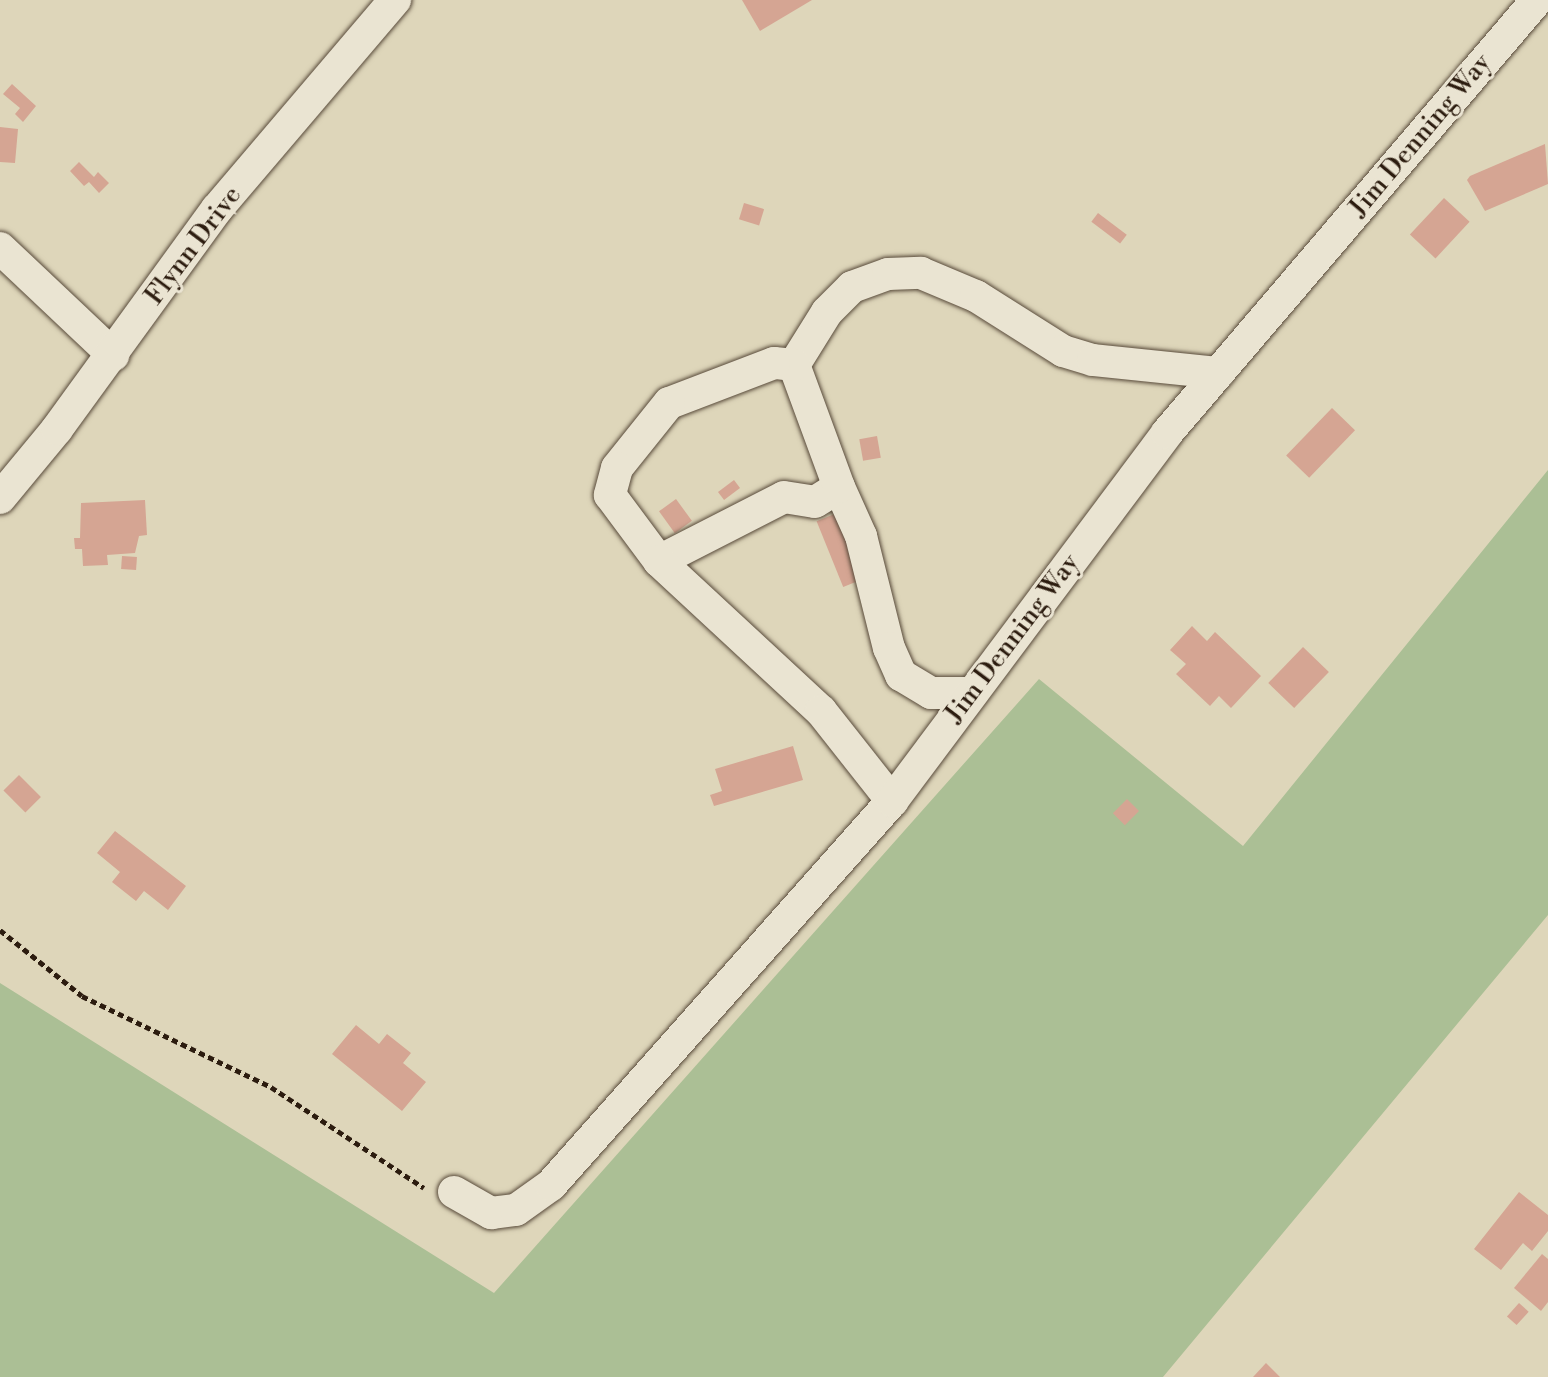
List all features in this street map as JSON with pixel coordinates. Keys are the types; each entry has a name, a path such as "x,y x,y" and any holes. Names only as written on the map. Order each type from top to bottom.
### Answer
{"street":[{"name":"Flynn Drive","path":"0,498 113,355 217,209 395,0"},
{"name":"Jim Denning Way","path":"454,1192 491,1213 516,1210 551,1185 892,801 1218,373 1537,0"},
{"path":"0,248 113,355"},
{"path":"794,365 827,312 852,287 888,274 921,273 976,296 1063,351 1093,360 1218,373"},
{"path":"794,365 774,363 669,403 617,468 610,495 659,561 821,711 892,801"},
{"path":"794,365 839,487 861,536 889,648 901,675 931,693 972,693"},
{"path":"659,561 784,497 815,502 839,487"}],"path":[{"path":"0,930 82,996 271,1087 398,1175 426,1189 454,1192"}],"green space":[{"path":"1548,470 1548,915 1163,1377 0,1377 0,983 494,1293 1039,679 1243,846"}],"building":[{"path":"742,0 812,0 760,31"},
{"path":"12,84 36,106 23,122 15,114 20,108 3,94"},
{"path":"0,127 18,129 15,163 0,162"},
{"path":"1545,144 1548,184 1485,211 1467,180 1470,176"},
{"path":"79,162 94,177 98,172 109,183 99,193 89,182 84,186 70,171"},
{"path":"1444,198 1470,222 1435,258 1410,235"},
{"path":"744,203 764,209 759,225 739,219"},
{"path":"1098,213 1127,235 1120,243 1091,222"},
{"path":"1332,408 1355,430 1309,478 1286,455"},
{"path":"877,436 881,458 863,461 859,439"},
{"path":"734,480 740,488 724,500 718,492"},
{"path":"676,499 692,521 675,533 659,511"},
{"path":"145,500 147,535 139,536 135,553 107,555 108,565 83,566 82,549 75,549 74,538 80,538 81,503"},
{"path":"837,513 864,579 843,587 817,521"},
{"path":"122,556 137,557 136,570 121,569"},
{"path":"1192,626 1207,641 1215,632 1261,676 1231,708 1219,696 1210,706 1176,674 1186,664 1170,650"},
{"path":"1303,647 1329,672 1294,708 1268,683"},
{"path":"793,746 803,780 714,806 710,795 722,791 715,769"},
{"path":"19,775 41,797 25,812 3,791"},
{"path":"1127,799 1139,811 1125,825 1113,813"},
{"path":"115,831 186,886 168,910 144,891 136,901 112,882 120,872 97,853"},
{"path":"356,1025 379,1044 387,1034 411,1053 403,1063 426,1082 402,1111 332,1054"},
{"path":"1519,1192 1548,1215 1548,1231 1532,1251 1523,1243 1501,1270 1474,1249"},
{"path":"1542,1254 1548,1259 1548,1302 1541,1311 1514,1288"},
{"path":"1519,1303 1529,1312 1517,1325 1507,1316"},
{"path":"1266,1363 1280,1377 1253,1377"}]}
